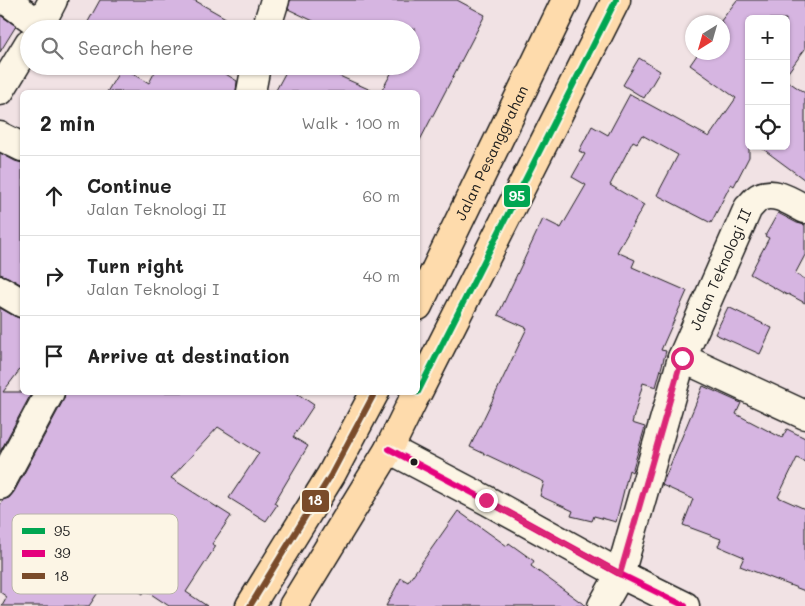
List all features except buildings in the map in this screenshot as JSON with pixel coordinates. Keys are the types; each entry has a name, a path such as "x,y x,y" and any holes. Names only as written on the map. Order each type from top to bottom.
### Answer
{"main road":[{"name":"Jalan Pesanggrahan","path":"420,302 566,0"},
{"path":"420,386 616,0"},
{"path":"250,606 331,475 373,395"},
{"path":"293,606 389,450 416,395"}],"street":[{"path":"6,0 25,20"},
{"path":"42,20 53,0"},
{"path":"268,20 274,0"},
{"path":"0,92 20,59"},
{"path":"251,90 254,75"},
{"path":"0,136 20,146"},
{"name":"Jalan Teknologi II","path":"602,606 620,574 682,358 748,208 757,199 769,195 780,196 805,209"},
{"path":"0,290 20,302"},
{"path":"682,358 805,415"},
{"path":"0,485 48,395"},
{"path":"389,450 486,500 620,574 686,606"}],"transit line":[{"name":"95","path":"420,388 616,0"},
{"name":"18","path":"250,606 331,475 373,395"},
{"name":"39","path":"389,449 620,574 685,606"}],"route":[{"path":"486,500 620,574 682,358"}]}
